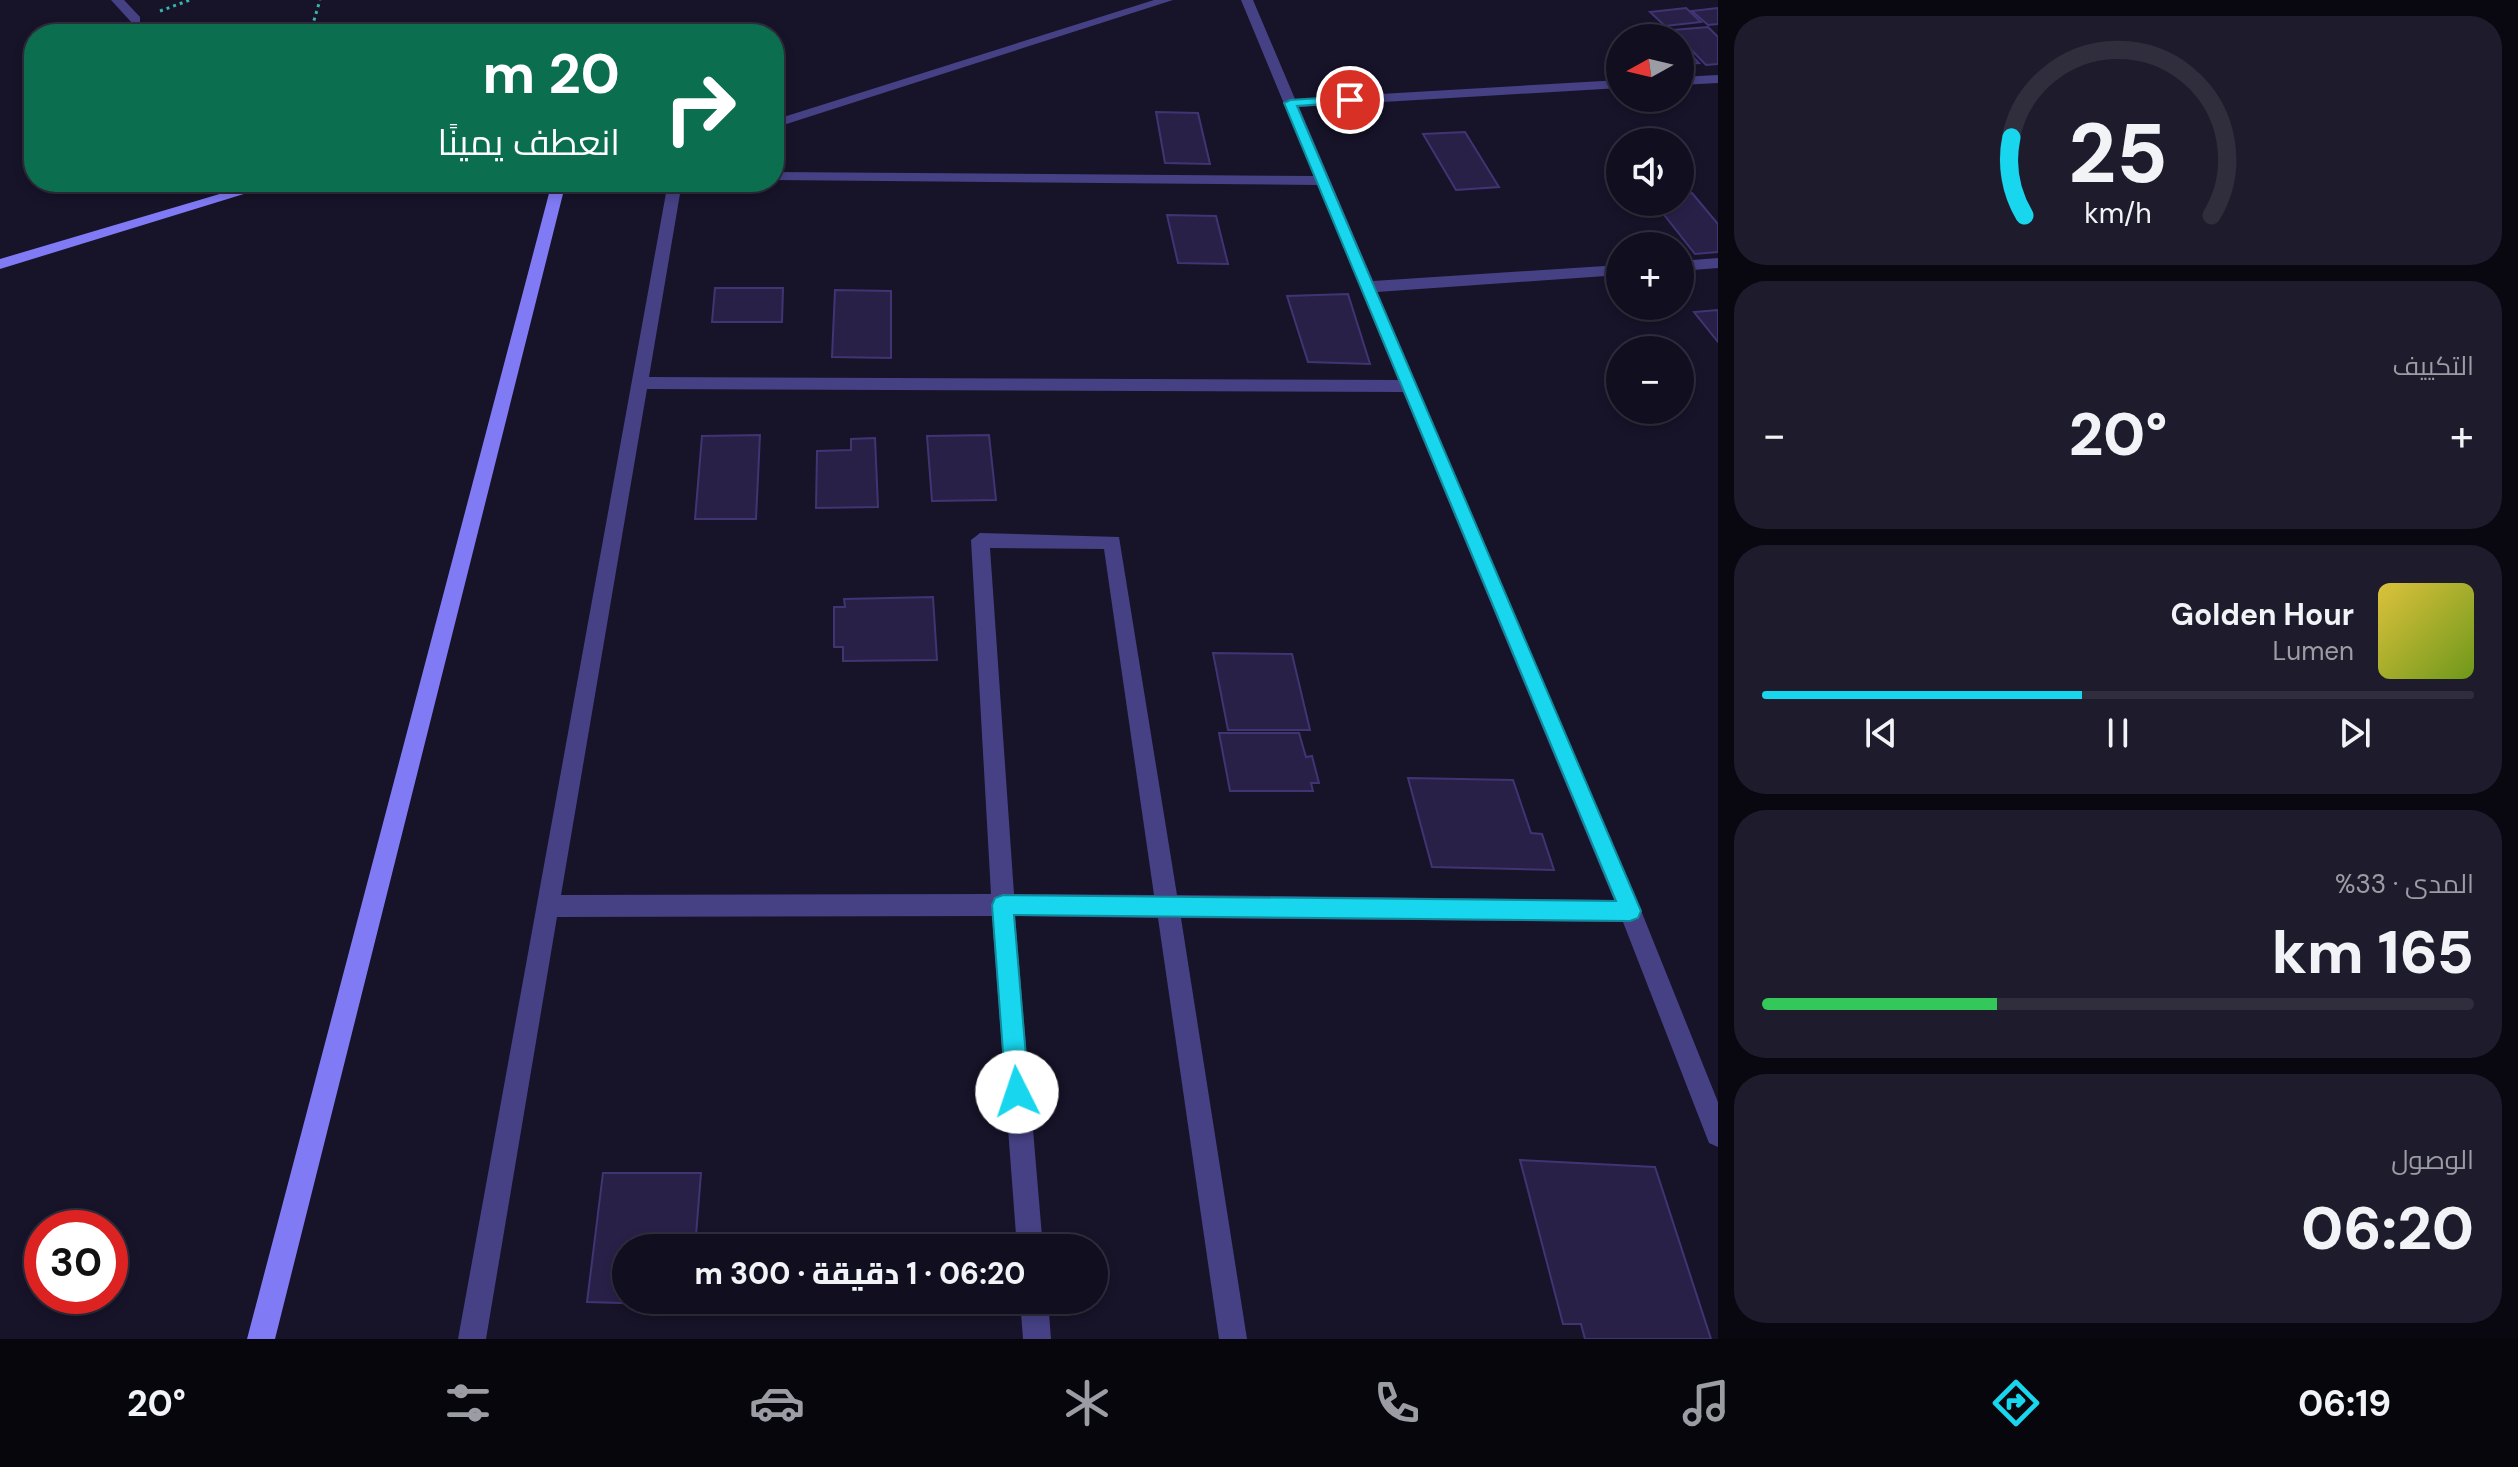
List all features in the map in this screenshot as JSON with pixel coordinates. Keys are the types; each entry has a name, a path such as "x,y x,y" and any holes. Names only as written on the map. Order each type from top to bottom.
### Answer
{"street":[{"path":"117,0 136,20"},
{"path":"784,121 1167,0"},
{"path":"1247,0 1630,911 1718,1134"},
{"path":"1694,80 1718,79"},
{"path":"1290,103 1606,85"},
{"path":"784,176 1323,181"},
{"path":"0,264 242,192"},
{"path":"261,1339 556,192"},
{"path":"472,1339 673,192"},
{"path":"1694,265 1718,263"},
{"path":"1367,287 1606,271"},
{"path":"640,383 1409,386"},
{"path":"1029,1234 1003,905 980,540 1112,542 1233,1339"},
{"path":"547,906 1003,905 1630,911"},
{"path":"1035,1314 1037,1339"}],"path":[{"path":"313,24 320,0"}],"building":[{"path":"1686,8 1701,22 1663,24 1650,12"},
{"path":"1718,8 1718,24 1708,25 1692,11"},
{"path":"1708,27 1718,37 1718,64 1706,65 1694,53 1694,28"},
{"path":"1156,112 1198,113 1210,164 1165,163"},
{"path":"1465,132 1499,187 1456,190 1423,134"},
{"path":"1694,195 1718,224 1718,252 1695,254 1694,232 1678,232 1665,216 1694,216"},
{"path":"1167,215 1216,216 1228,264 1178,263"},
{"path":"715,288 783,288 782,322 712,322"},
{"path":"835,290 891,291 891,358 832,357"},
{"path":"1348,294 1370,364 1308,362 1287,296"},
{"path":"1718,310 1718,342 1694,312"},
{"path":"760,435 756,519 695,519 702,436"},
{"path":"989,435 996,500 932,501 927,436"},
{"path":"875,438 878,507 816,508 817,451 851,450 851,439"},
{"path":"933,597 937,660 843,661 843,647 834,647 834,607 845,607 844,599"},
{"path":"1213,653 1292,654 1310,730 1228,730"},
{"path":"1219,733 1299,733 1306,757 1312,756 1319,783 1311,783 1313,791 1230,791"},
{"path":"1408,778 1513,780 1531,833 1542,834 1554,870 1432,867"},
{"path":"1520,1160 1655,1167 1711,1339 1585,1339 1581,1324 1563,1324"},
{"path":"603,1173 701,1173 696,1234 612,1234 612,1303 587,1302"}],"route":[{"path":"1017,1092 1003,905 1630,911 1290,103 1350,100"}]}
